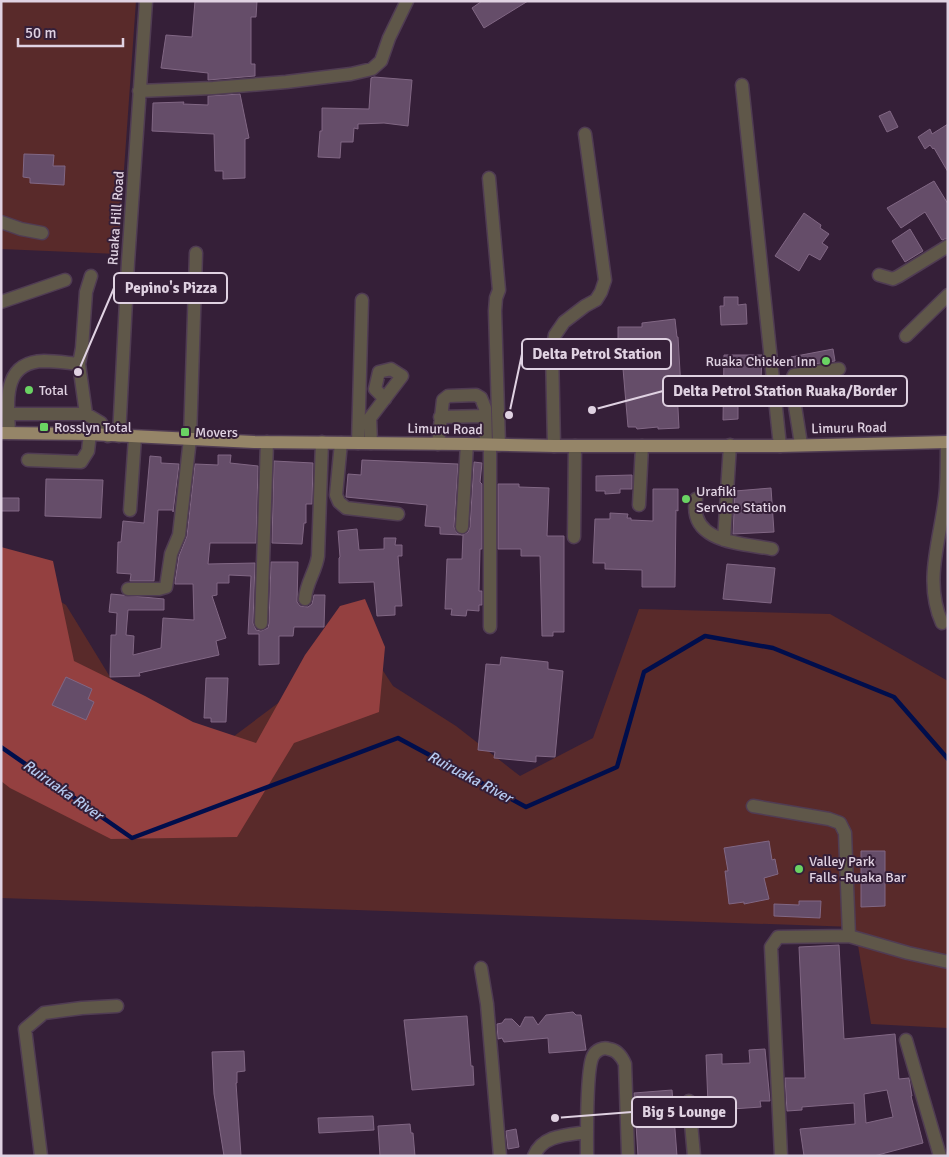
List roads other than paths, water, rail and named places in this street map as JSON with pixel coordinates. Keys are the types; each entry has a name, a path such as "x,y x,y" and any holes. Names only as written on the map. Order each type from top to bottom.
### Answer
{"main road":[{"name":"Limuru Road","path":"5,433 90,434 267,442 554,446 716,447 730,445 780,446 947,442"}],"street":[{"name":"Ruaka Hill Road","path":"114,436 146,1"},
{"path":"140,92 286,82 351,74 372,69 381,61 389,38 407,1"},
{"path":"742,84 780,446"},
{"path":"554,446 552,351 555,335 564,322 596,300 602,292 605,280 585,134"},
{"path":"489,178 499,290 494,311 490,627"},
{"path":"1,222 21,229 42,233"},
{"path":"879,275 893,279 948,246"},
{"path":"128,589 159,589 166,587 171,554 179,535 190,439 196,253"},
{"path":"86,414 79,364 86,292 91,276"},
{"path":"1,302 65,280"},
{"path":"906,336 948,295"},
{"path":"358,443 362,300"},
{"path":"5,433 9,414 9,387 12,378 19,369 44,361 79,364"},
{"path":"801,444 791,381 794,375 839,369"},
{"path":"438,444 441,402 448,396 479,396 485,408 485,416 492,444"},
{"path":"372,443 370,418 385,399"},
{"path":"9,414 86,414 101,423 114,436"},
{"path":"440,417 485,416"},
{"path":"28,460 81,462 88,451 90,434"},
{"path":"130,510 135,437"},
{"path":"261,623 267,442"},
{"path":"306,599 306,590 317,565 318,556 322,442"},
{"path":"341,442 336,495 339,502 346,508 398,514"},
{"path":"942,623 933,597 933,583 937,540 946,488 947,442"},
{"path":"462,527 467,444"},
{"path":"724,540 730,445"},
{"path":"574,537 575,446"},
{"path":"639,505 642,446"},
{"path":"696,499 695,514 700,525 713,536 724,540 772,549"},
{"path":"753,806 834,820 844,828 850,936"},
{"path":"781,1156 771,947 778,937 850,936 908,953 948,962"},
{"path":"481,968 487,1004 500,1156"},
{"path":"41,1156 25,1029 44,1013 117,1006"},
{"path":"906,1040 940,1156"},
{"path":"587,1156 590,1063 596,1052 608,1048 618,1053 625,1064 628,1153"},
{"path":"689,1101 694,1156"},
{"path":"534,1156 536,1150 548,1139 587,1132"}],"waterway":[{"name":"Ruiruaka River","path":"1,747 132,838 398,738 526,807 617,767 644,672 705,636 773,648 894,697 948,759"}],"place":[{"name":"Ruaka Chicken Inn","path":"826,361"},
{"name":"Pepino's Pizza","path":"78,372"},
{"name":"Total","path":"29,390"},
{"name":"Delta Petrol Station Ruaka/Border","path":"592,410"},
{"name":"Delta Petrol Station","path":"509,415"},
{"name":"Rosslyn Total","path":"44,427"},
{"name":"Movers","path":"185,432"},
{"name":"Urafiki Service Station","path":"686,499"},
{"name":"Valley Park Falls -Ruaka Bar","path":"799,869"},
{"name":"Big 5 Lounge","path":"555,1118"}]}
